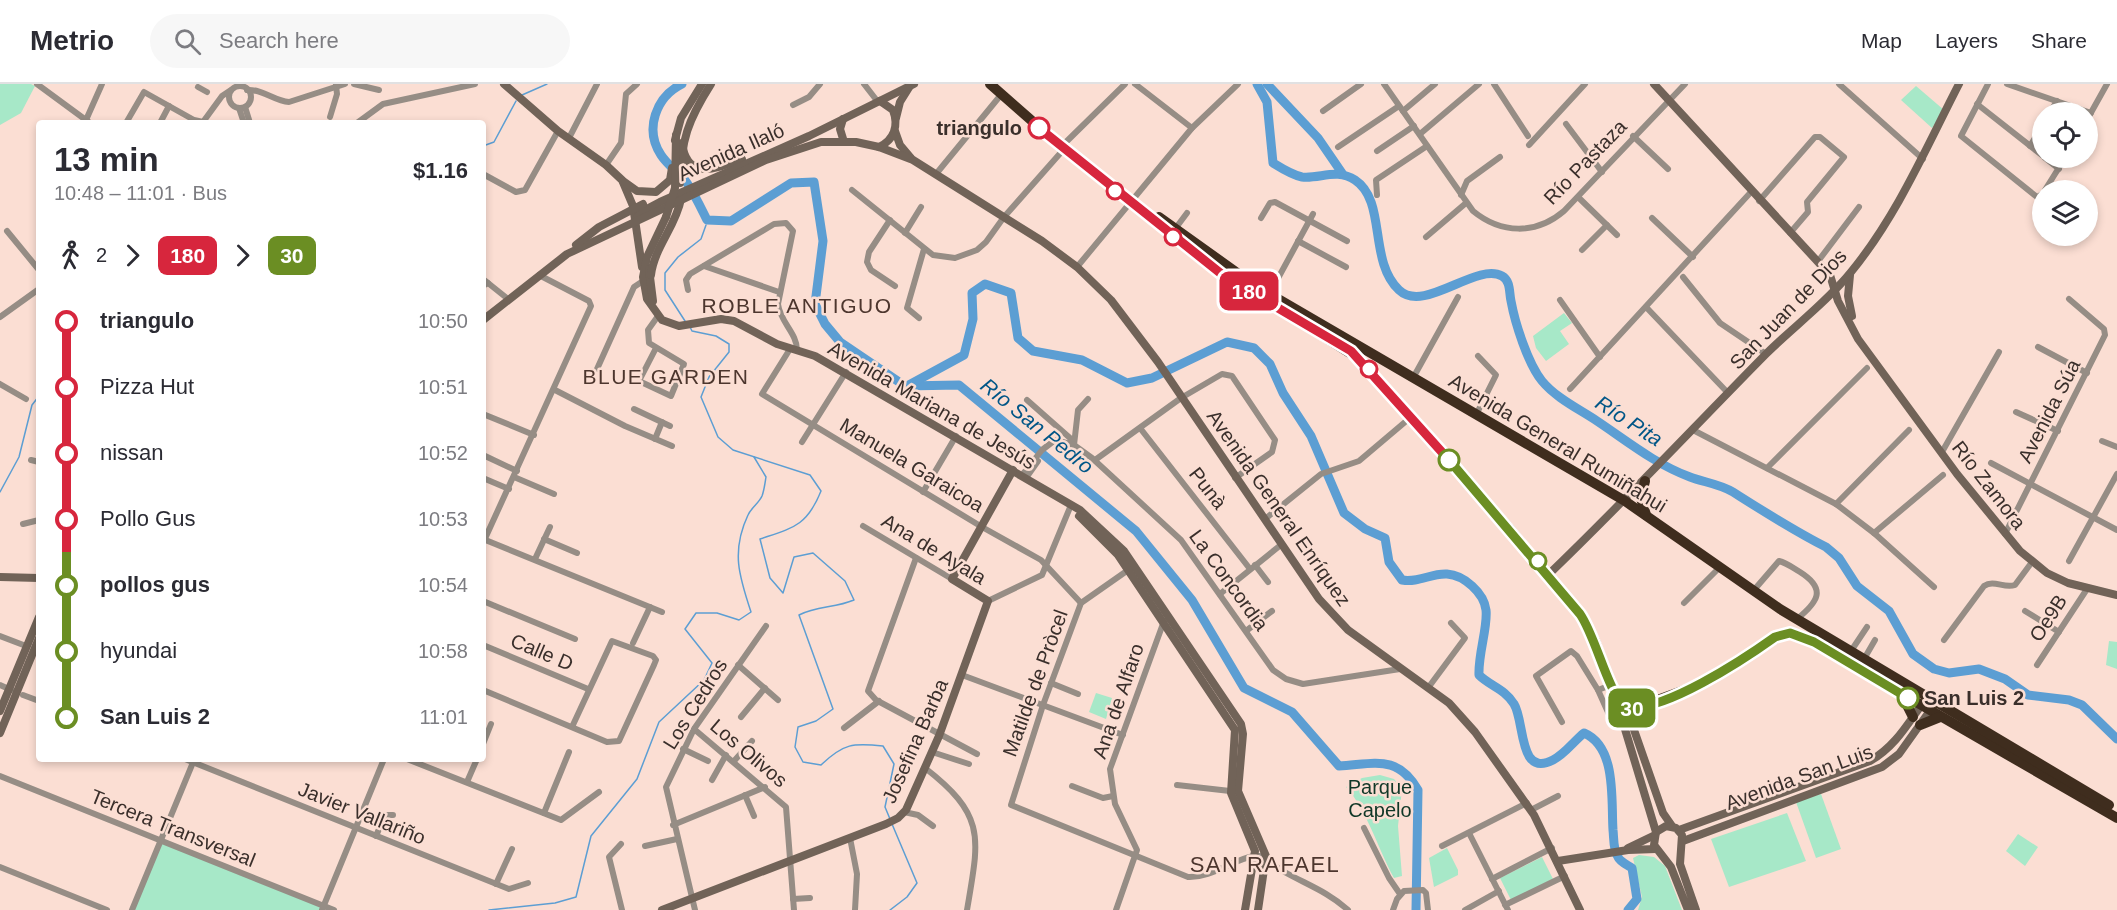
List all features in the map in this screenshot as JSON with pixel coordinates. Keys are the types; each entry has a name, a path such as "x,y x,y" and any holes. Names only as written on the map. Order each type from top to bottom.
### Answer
{"highway":[{"name":"Avenida General Rumiñahui","path":"990,84 1000,96 1224,276 1351,351 1411,417"},
{"name":"Avenida General Rumiñahui","path":"998,84 1065,146"},
{"name":"Avenida General Rumiñahui","path":"1133,201 1227,268 1625,501 1780,609 1864,659 1931,707 2117,818"},
{"path":"1411,417 1549,574 1588,626 1613,691 1625,706 1644,705 1712,678 1775,637 1783,626 1780,609"},
{"path":"1646,515 1641,498 1647,478"},
{"name":"Avenida General Rumiñahui","path":"1775,637 1787,633 1803,637 1901,694 1931,707 2117,809"},
{"path":"1901,694 1916,721 1931,707"}],"street":[{"path":"37,84 85,120"},
{"path":"89,120 102,84"},
{"path":"200,120 207,119 222,96 235,87 259,90 280,101 289,102 336,85 345,84"},
{"path":"354,84 379,90"},
{"path":"361,120 383,104 475,84"},
{"path":"504,84 558,131 606,165 622,180 644,193 656,192 664,188 672,175 676,135 685,110 702,84"},
{"path":"569,138 597,84"},
{"path":"606,165 621,143 626,94 637,84"},
{"path":"657,312 649,284 649,258 678,197 682,143 689,121 711,84"},
{"path":"793,105 809,97 820,84"},
{"path":"864,84 879,101 890,107 896,118"},
{"path":"852,190 924,249 944,259 965,256 986,242 1004,216 1065,146 1125,84"},
{"path":"1135,84 1192,128"},
{"path":"1077,267 1192,128 1238,84"},
{"path":"1323,111 1361,84"},
{"name":"Río Pastaza","path":"1384,84 1466,203 1489,222 1519,229 1548,223 1578,198 1633,136 1685,84"},
{"path":"1338,147 1435,84"},
{"path":"1419,134 1479,84"},
{"path":"1494,84 1528,136"},
{"path":"1529,145 1585,84"},
{"name":"Río Zamora","path":"1654,84 1759,201 1830,275 1834,290 1869,352 2005,534 2032,562 2047,573 2087,589 2117,595"},
{"path":"1839,84 1923,160"},
{"name":"San Juan de Dios","path":"1549,574 1625,501 1766,354 1851,272 1897,204 1923,160 1958,84"},
{"path":"1988,84 1961,136 2032,193"},
{"path":"2007,84 2057,101"},
{"path":"2097,102 2107,84"},
{"path":"330,117 336,85"},
{"path":"912,85 900,102 896,131 889,141 879,147 844,142 840,129 843,119 912,85"},
{"path":"198,87 206,89"},
{"path":"235,87 230,98 232,104 242,108 248,120"},
{"path":"244,120 242,108 250,99 247,90"},
{"path":"128,120 144,93 192,120"},
{"path":"222,96 230,98"},
{"path":"936,174 1000,96"},
{"path":"1977,104 2030,146 2032,143"},
{"path":"162,120 169,106"},
{"name":"Avenida Ilaló","path":"486,317 567,254 706,184 843,119"},
{"path":"1566,124 1602,172"},
{"path":"1377,151 1414,126"},
{"path":"486,176 516,192 525,190 558,131"},
{"name":"Avenida General Enríquez","path":"896,131 900,145 913,160"},
{"path":"597,369 634,287 643,277 671,205 676,177 676,135"},
{"path":"1633,136 1668,170"},
{"path":"1759,201 1812,138 1820,137 1844,157 1807,202 1808,212 1790,232"},
{"path":"682,143 686,159 694,166 707,170 795,141"},
{"name":"Avenida Ilaló","path":"706,184 802,147 821,142 844,142"},
{"path":"1377,195 1376,180 1427,146"},
{"name":"Avenida General Enríquez","path":"879,147 913,160 1042,241 1077,267 1111,300 1158,362 1319,599 1338,620 1400,669 1449,703 1475,732 1529,807 1552,848 1580,910"},
{"path":"1461,195 1467,181 1500,157"},
{"path":"2051,180 2059,168"},
{"path":"567,254 599,227 662,195 676,177"},
{"path":"622,180 632,201 647,299 657,312"},
{"path":"1570,390 1751,192"},
{"path":"656,348 639,381 671,396 684,364 649,343 647,333 657,312 651,281 652,267 677,215 683,196"},
{"path":"1578,198 1617,235"},
{"path":"1261,218 1274,202 1347,241"},
{"path":"1426,237 1466,203"},
{"path":"905,233 921,207"},
{"path":"1851,272 1834,275 1815,257 1859,207"},
{"path":"1175,229 1187,213"},
{"path":"1270,293 1313,214"},
{"path":"1652,218 1693,257"},
{"path":"890,220 869,252 867,262 871,270 895,286"},
{"path":"688,290 687,278 704,266 774,224 786,224 793,231 779,292 780,315 797,343 794,350"},
{"path":"1582,250 1606,225"},
{"path":"8,231 36,266"},
{"path":"1298,241 1346,267"},
{"path":"919,318 907,308 924,249"},
{"path":"704,266 779,292"},
{"path":"1851,272 1848,292 1851,320"},
{"path":"486,536 555,390 591,303 538,275"},
{"path":"1683,277 1720,323 1766,354"},
{"path":"486,284 508,299"},
{"path":"0,317 36,291"},
{"path":"1413,378 1458,297"},
{"name":"Avenida Súa","path":"2005,534 2105,335 2104,329 2069,298"},
{"path":"1560,300 1600,357"},
{"path":"1819,304 1833,304 1851,320"},
{"path":"1647,307 1728,393"},
{"name":"Avenida Mariana de Jesús","path":"657,312 675,326 714,320 741,322 777,344 846,372 1013,470 1027,473 1071,505 1077,514 1131,568 1239,729"},
{"path":"2038,347 2087,373"},
{"name":"Manuela Garaicoa","path":"794,350 762,394 923,492 1041,560 1081,603"},
{"path":"1942,452 1999,352"},
{"path":"1476,415 1496,375 1478,356"},
{"path":"1767,468 1867,368"},
{"path":"802,442 846,372"},
{"path":"1095,460 1181,398 1222,374 1230,374 1274,436 1272,452 1235,478"},
{"path":"0,384 26,399"},
{"path":"555,390 672,446"},
{"path":"1027,473 1048,444 1055,440 1073,444 1078,410 1088,399"},
{"name":"La Concordia","path":"1027,400 1181,540 1273,670 1295,683 1400,669"},
{"path":"634,409 670,426"},
{"path":"2016,412 2058,431"},
{"path":"486,415 534,435"},
{"path":"1265,519 1321,474 1359,461 1411,417"},
{"path":"655,439 662,422"},
{"name":"Punà","path":"1140,428 1252,567 1268,582"},
{"path":"1693,429 1836,504 1874,533 1934,587"},
{"path":"1836,504 1909,430"},
{"path":"923,492 956,436"},
{"path":"2102,441 2117,447"},
{"path":"486,457 554,494"},
{"path":"31,460 36,461"},
{"path":"1991,463 2117,530"},
{"path":"952,579 1013,470"},
{"path":"2069,561 2117,474"},
{"path":"1874,533 1943,475"},
{"path":"486,479 508,489"},
{"path":"988,601 1040,578 1048,567 1071,505"},
{"path":"23,524 36,521"},
{"name":"Ana de Ayala","path":"863,526 988,601"},
{"path":"535,559 550,527"},
{"path":"544,539 577,553"},
{"path":"486,541 662,612"},
{"path":"1220,594 1282,544"},
{"path":"916,558 870,682 869,693 939,736 977,754"},
{"path":"1754,590 1779,561 1815,584 1817,591 1814,603 1797,619"},
{"path":"1944,640 1984,586 1993,583 2004,586 2015,585 2032,562"},
{"path":"1684,603 1720,567"},
{"name":"Matilde de Pròcel","path":"1131,568 1081,603 1043,705 1011,801 1013,807 1136,858"},
{"path":"0,577 36,578"},
{"name":"Oe9B","path":"2037,665 2087,589"},
{"name":"Josefina Barba","path":"663,910 790,859 886,825 904,812 939,736 988,601"},
{"path":"486,602 575,639"},
{"path":"633,643 650,607"},
{"path":"1246,631 1272,611"},
{"path":"2025,611 2059,632"},
{"name":"Ana de Alfaro","path":"1136,858 1137,850 1113,796 1110,769 1166,620"},
{"path":"1428,688 1465,638 1451,623"},
{"path":"0,733 26,646 36,624"},
{"name":"Los Cedros","path":"695,910 666,788 694,729 766,626"},
{"path":"1851,651 1867,627"},
{"path":"0,636 26,646"},
{"path":"1864,659 1875,640"},
{"path":"486,691 607,742 619,741 656,660 653,656 612,641 572,727"},
{"path":"0,711 36,644"},
{"name":"Calle D","path":"486,646 588,689"},
{"path":"1536,676 1567,652 1573,652 1599,694 1611,719"},
{"path":"738,665 778,700"},
{"path":"1531,669 1562,722"},
{"path":"962,675 1123,735"},
{"path":"1051,683 1078,694"},
{"path":"741,717 765,688"},
{"path":"12,690 36,700"},
{"path":"1599,694 1613,691 1655,833 1658,851 1675,875 1688,910"},
{"path":"844,728 879,701"},
{"path":"1644,705 1636,713 1633,727 1663,813 1675,828 1682,844 1680,864 1696,910"},
{"name":"Avenida San Luis","path":"1682,844 1732,817 1870,761 1885,752 1931,707"},
{"name":"Avenida San Luis","path":"1675,828 1732,817 1875,770 1899,754 1916,721"},
{"path":"486,736 491,724"},
{"name":"Los Olivos","path":"694,729 787,808 794,910"},
{"path":"1239,729 1230,791 1254,846 1255,855 1245,910"},
{"path":"1239,729 1238,791 1266,857 1258,910"},
{"path":"734,761 752,741"},
{"path":"683,749 708,761"},
{"path":"544,813 569,752"},
{"path":"932,752 969,764"},
{"path":"712,780 726,755"},
{"path":"1870,761 1875,770"},
{"path":"132,910 192,762"},
{"name":"Javier Vallariño","path":"198,762 496,884 510,889 528,883"},
{"path":"323,908 383,762"},
{"path":"415,762 564,820 599,792"},
{"path":"467,782 476,762"},
{"path":"925,768 960,798 973,826 975,854 967,910"},
{"name":"Tercera Transversal","path":"0,776 323,908 334,910"},
{"path":"1177,785 1230,791"},
{"path":"1072,786 1103,798 1113,796"},
{"path":"673,825 765,787"},
{"path":"745,795 754,816"},
{"path":"1442,846 1558,796"},
{"path":"904,812 918,815 933,826"},
{"path":"376,836 385,815 393,815"},
{"path":"1364,828 1389,878 1400,894"},
{"path":"1620,851 1655,833 1660,828 1675,828"},
{"path":"1469,833 1507,907 1565,876"},
{"path":"850,837 857,874 855,910"},
{"path":"645,846 677,839"},
{"path":"621,844 609,857 622,910"},
{"path":"1558,861 1620,851 1658,851 1672,855 1682,844"},
{"path":"1492,879 1552,848"},
{"path":"496,884 512,849"},
{"path":"1116,910 1136,858 1188,877 1196,877 1255,855 1266,857 1280,869 1317,886 1348,910"},
{"path":"0,867 107,910"},
{"path":"1393,910 1400,894 1408,890 1423,890 1426,893 1428,910"},
{"path":"1465,910 1499,891"},
{"path":"793,899 810,898"}],"green space":[{"path":"0,84 35,86 21,113 0,125"},
{"path":"1916,86 1944,110 1932,128 1901,100"},
{"path":"1564,313 1572,323 1560,331 1569,344 1546,361 1536,348 1533,336"},
{"path":"2109,641 2117,642 2117,669 2106,665"},
{"path":"1096,693 1112,698 1106,719 1089,712"},
{"name":"Parque Capelo","path":"1380,775 1394,779 1402,789 1398,826 1402,876 1394,878 1366,818 1346,787 1362,778"},
{"path":"1821,794 1841,849 1816,858 1796,802"},
{"path":"1787,813 1806,861 1729,887 1711,839"},
{"path":"2018,834 2038,847 2025,866 2006,851"},
{"path":"161,840 324,906 322,910 132,910"},
{"path":"1447,848 1458,870 1458,875 1434,887 1429,858"},
{"path":"1639,855 1654,857 1665,866 1682,910 1638,910 1642,897 1633,858"},
{"path":"1542,857 1553,879 1511,900 1500,878"}],"waterway":[{"path":"522,95 547,84"},
{"name":"Río San Pedro","path":"682,84 665,97 659,105 655,115 653,135 661,155 687,183 707,220 731,221 791,183 814,182 823,241 815,304 825,324 840,342 905,386 959,385 1136,531 1192,600 1244,688 1292,712 1339,766 1384,764 1402,771 1410,779 1418,790 1416,910"},
{"name":"Río Pita","path":"1257,84 1267,102 1273,163 1302,177 1342,175 1355,180 1365,190 1375,216 1384,264 1399,290 1410,296 1422,296 1478,276 1491,274 1502,276 1508,284 1516,320 1532,364 1542,381 1561,398 1665,466 1728,489 1790,528 1826,547 1839,558 1857,586 1889,611 1913,654 1934,669 1949,673 1979,669 2005,679 2028,695 2069,700 2082,705 2117,739"},
{"path":"1267,84 1318,138 1342,173"},
{"path":"486,145 494,142 516,101"},
{"path":"685,321 665,290 665,273 678,257 701,239 706,225"},
{"path":"907,386 964,355 973,319 972,293 985,284 1011,293 1018,338 1033,351 1082,360 1127,383 1152,378 1227,342 1254,348 1270,364 1283,393 1311,436 1344,513 1365,529 1385,538 1389,562 1402,580 1447,574 1466,581 1477,591 1486,610 1479,675 1506,695 1514,704 1528,755 1534,761 1542,763 1553,760 1584,733 1595,740 1602,750 1607,762 1612,790 1615,851 1620,860 1632,868 1637,899 1628,910"},
{"path":"690,327 692,331 716,336 729,344 729,352 709,377 701,397 718,437 733,450 810,475 821,491 810,512 798,524 760,539 770,578 783,593 794,557 813,553 845,581 854,600 799,615 833,709 816,721 798,727 795,747 803,762 821,765 836,752 849,746 883,746 894,764 885,807 890,819"},
{"path":"0,492 19,457 32,405 36,400"},
{"path":"489,910 555,903 576,897 591,836 637,779 659,722 704,680 712,663 685,629 696,613 717,613 739,620 751,612 740,575 738,552 749,512 762,496 765,484 766,477 754,457"},
{"path":"890,910 907,897 917,883 892,824"}],"bus line":[{"name":"180","path":"1039,128 1224,276 1351,351 1449,460"},
{"name":"30","path":"1449,460 1550,575 1580,614 1595,641 1615,696 1625,706 1631,708 1644,705 1704,683 1775,637 1787,633 1814,642 1908,698"}],"place":[{"name":"triangulo","path":"1039,128"},
{"name":"San Luis 2","path":"1908,698"}],"district":[{"name":"ROBLE ANTIGUO","path":"797,306"},
{"name":"BLUE GARDEN","path":"666,377"},
{"name":"SAN RAFAEL","path":"1265,864"}]}
